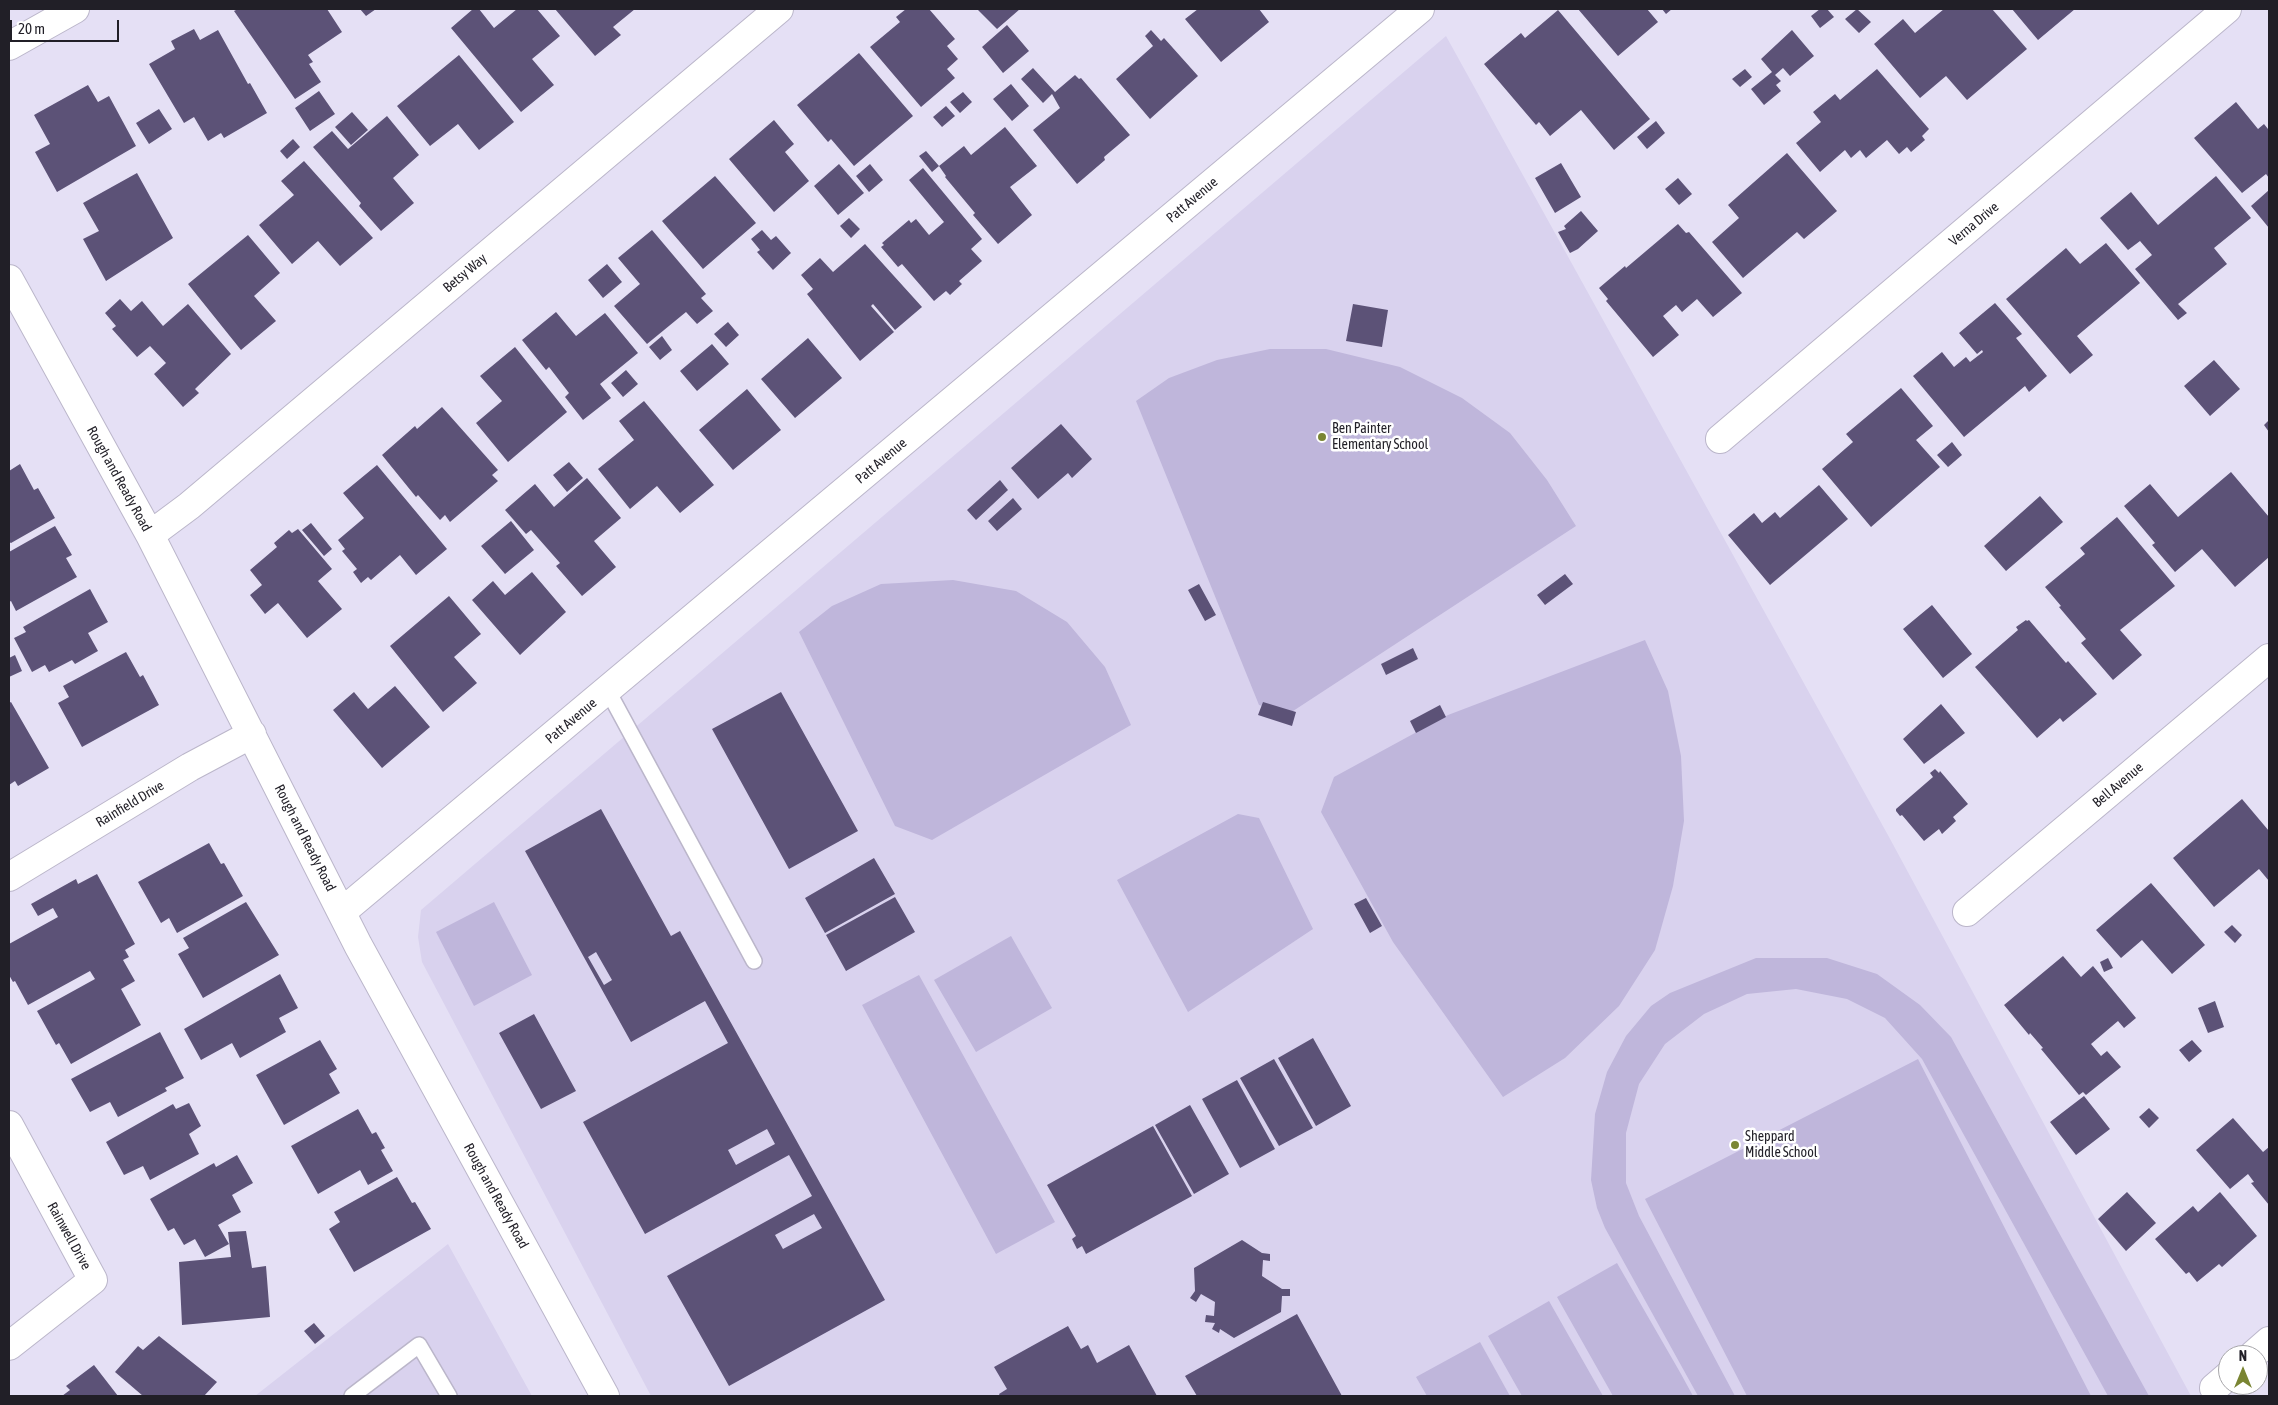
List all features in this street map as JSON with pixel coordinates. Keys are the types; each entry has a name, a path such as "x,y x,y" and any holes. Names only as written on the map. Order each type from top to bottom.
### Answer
{"street":[{"path":"9,46 75,9"},
{"name":"Betsy Way","path":"150,535 196,499 779,9"},
{"name":"Patt Avenue","path":"342,911 1420,9"},
{"name":"Verna Drive","path":"1720,439 2227,9"},
{"name":"Rough and Ready Road","path":"9,279 150,535 358,944 605,1396"},
{"name":"Bell Avenue","path":"1967,912 2269,658"},
{"name":"Rainfield Drive","path":"9,877 190,768 252,734"},
{"name":"Rainwell Drive","path":"9,1125 93,1280 9,1346"}],"lane":[{"path":"608,690 754,962"},
{"path":"352,1396 420,1345 449,1396"}],"shaded area":[{"name":"Ben Painter Elementary School","path":"1446,36 1889,837 2191,1396 651,1396 422,962 418,937 421,910"},
{"path":"1270,349 1326,349 1400,367 1462,398 1510,433 1547,480 1576,526 1290,713 1259,705 1136,401 1169,378 1217,360"},
{"path":"953,580 1016,591 1067,622 1105,667 1131,725 932,840 895,826 799,632 832,606 881,584"},
{"path":"1645,640 1668,691 1681,756 1684,821 1673,886 1655,950 1619,1006 1565,1058 1503,1097 1393,942 1321,812 1334,777 1448,715"},
{"path":"1238,814 1259,818 1313,929 1188,1012 1117,880"},
{"path":"494,902 532,975 474,1006 436,932"},
{"path":"1011,936 1052,1008 976,1052 934,980"},
{"path":"1756,958 1827,958 1877,974 1920,1005 1951,1037 2149,1396 2108,1396 1922,1059 1885,1018 1847,999 1796,989 1747,994 1704,1014 1665,1044 1639,1084 1626,1133 1626,1183 1639,1216 1735,1396 1698,1396 1605,1228 1597,1208 1591,1180 1595,1114 1607,1072 1626,1036 1651,1006 1670,993"},
{"path":"919,975 1055,1222 996,1254 862,1005"},
{"path":"1918,1059 2091,1396 1747,1396 1645,1199"},
{"path":"448,1244 532,1396 255,1396"},
{"path":"1617,1263 1693,1396 1613,1396 1557,1297"},
{"path":"1549,1301 1603,1396 1522,1396 1488,1336"},
{"path":"1480,1342 1510,1396 1427,1396 1416,1377"}],"building":[{"path":"238,9 327,9 342,32 308,55 313,62 309,64 321,82 295,99 234,11"},
{"path":"360,9 376,9 366,16"},
{"path":"473,9 479,9 494,28 517,9 537,9 560,36 532,59 554,85 521,112 451,28"},
{"path":"555,9 635,9 613,27 621,35 595,56"},
{"path":"906,9 929,9 955,39 947,46 958,59 947,69 955,78 921,107 870,47 900,22 896,17"},
{"path":"977,9 1020,9 997,29"},
{"path":"1198,9 1259,9 1269,22 1221,62 1185,19"},
{"path":"1578,9 1647,9 1658,22 1618,56"},
{"path":"1662,9 1672,9 1666,14"},
{"path":"1820,9 1827,9 1834,17 1820,28 1811,16"},
{"path":"1857,9 1871,22 1859,33 1845,19"},
{"path":"1944,9 1992,9 2027,49 1967,100 1946,76 1920,98 1874,44 1903,19 1915,33"},
{"path":"2012,9 2075,9 2038,40"},
{"path":"1558,10 1650,119 1614,150 1581,110 1550,136 1539,122 1536,125 1484,64 1521,33 1525,38"},
{"path":"1007,25 1029,51 1003,73 982,47"},
{"path":"194,29 200,40 218,30 248,84 250,83 267,113 224,138 221,133 208,141 194,117 184,123 149,64 175,49 171,41"},
{"path":"1151,30 1161,41 1164,38 1198,76 1150,119 1116,79 1153,46 1145,36"},
{"path":"1792,30 1814,56 1790,76 1783,68 1775,75 1781,81 1776,85 1781,91 1764,105 1751,89 1772,72 1761,59"},
{"path":"859,53 913,116 854,166 831,139 828,142 797,105"},
{"path":"459,55 514,122 479,150 458,124 430,146 397,106"},
{"path":"1033,68 1055,92 1075,75 1079,79 1081,78 1130,135 1077,184 1033,130 1060,108 1052,94 1043,103 1021,79"},
{"path":"1745,69 1752,77 1740,87 1732,79"},
{"path":"1877,69 1929,129 1922,136 1925,140 1911,152 1907,147 1899,154 1887,140 1866,158 1860,150 1851,158 1845,150 1820,172 1796,143 1821,122 1813,112 1835,94 1840,100"},
{"path":"1011,84 1029,106 1012,121 993,99"},
{"path":"88,85 98,102 109,96 136,146 57,192 35,152 50,144 34,115"},
{"path":"319,91 335,114 310,131 295,108"},
{"path":"963,92 972,102 960,113 950,102"},
{"path":"2236,102 2258,129 2264,124 2269,128 2269,178 2266,174 2242,193 2194,138"},
{"path":"946,106 955,116 942,127 933,117"},
{"path":"159,109 172,129 149,144 136,123"},
{"path":"352,112 368,130 351,145 335,127"},
{"path":"387,116 419,155 393,178 414,203 381,231 359,206 361,203 313,147 332,131 348,149"},
{"path":"774,120 794,144 785,152 809,181 774,212 729,159"},
{"path":"1656,121 1665,133 1647,149 1637,137"},
{"path":"1005,127 1037,166 1010,187 1032,215 998,244 973,215 975,213 945,177 939,166 964,146 971,155"},
{"path":"293,139 300,147 287,159 280,151"},
{"path":"926,151 939,166 932,172 919,156"},
{"path":"1787,153 1837,211 1804,239 1797,232 1743,278 1712,242 1739,218 1728,205"},
{"path":"304,161 373,238 340,266 318,241 292,264 259,225 294,195 281,181"},
{"path":"1561,163 1581,197 1555,213 1535,178"},
{"path":"839,164 864,193 838,215 814,186"},
{"path":"870,164 883,180 869,192 856,176"},
{"path":"923,168 982,239 971,249 982,261 959,281 962,284 950,295 946,291 934,301 902,264 898,267 881,247 884,245 882,243 909,220 911,223 916,219 929,235 944,222 909,180"},
{"path":"137,173 173,238 106,281 83,239 99,231 83,203"},
{"path":"715,176 756,223 703,269 662,221"},
{"path":"2216,176 2251,218 2214,248 2227,264 2178,304 2187,313 2178,320 2135,269 2152,255 2140,241 2128,250 2100,218 2131,192 2158,225"},
{"path":"1678,178 1692,194 1679,205 1665,189"},
{"path":"2269,190 2269,228 2251,206"},
{"path":"1581,211 1598,231 1578,249 1570,253 1558,232 1566,229 1564,226"},
{"path":"849,218 860,229 851,238 840,226"},
{"path":"1678,224 1686,233 1689,232 1742,293 1713,317 1697,299 1682,312 1676,305 1663,316 1679,335 1653,357 1606,301 1608,299 1599,288"},
{"path":"652,230 706,294 701,298 713,311 697,324 686,312 647,344 614,306 640,284 618,258"},
{"path":"762,230 771,240 776,236 791,253 773,270 757,252 760,250 751,239"},
{"path":"248,235 280,273 254,296 276,321 241,350 188,284"},
{"path":"2106,243 2140,283 2077,336 2093,355 2070,374 2006,299 2066,248 2080,264"},
{"path":"865,244 922,307 895,330 873,304 871,306 894,332 860,361 807,294 813,289 801,275 820,258 833,272"},
{"path":"607,264 622,282 603,298 588,280"},
{"path":"120,299 131,311 142,301 163,326 188,304 231,354 195,389 199,393 183,407 154,374 166,363 150,346 137,357 112,329 116,326 105,313"},
{"path":"1995,303 2022,334 2016,338 2047,376 2029,392 2025,386 1964,437 1913,376 1942,352 1954,367 1966,357 1970,362 1983,352 1982,350 1977,354 1959,333"},
{"path":"1353,304 1388,310 1382,347 1346,341"},
{"path":"556,312 576,336 605,313 638,353 600,384 611,398 583,420 565,397 569,393 549,367 546,370 522,340"},
{"path":"728,322 739,335 726,347 714,334"},
{"path":"662,336 672,350 660,360 649,347"},
{"path":"808,338 842,378 795,418 761,379"},
{"path":"712,344 729,364 697,391 680,371"},
{"path":"515,347 567,412 508,462 476,423 502,401 480,376"},
{"path":"2214,360 2240,389 2210,416 2184,386"},
{"path":"626,370 638,384 623,397 611,383"},
{"path":"1901,388 1933,426 1916,440 1940,467 1871,527 1822,469 1853,442 1846,434"},
{"path":"747,389 781,430 733,470 699,430"},
{"path":"644,401 714,485 680,513 657,486 630,509 598,469 634,440 619,421"},
{"path":"442,407 498,470 492,475 498,481 450,522 445,515 440,520 418,495 416,497 382,455 415,426 417,429"},
{"path":"2269,420 2269,432 2264,425"},
{"path":"1061,424 1092,459 1072,478 1068,473 1038,499 1011,468"},
{"path":"1952,442 1962,455 1948,467 1937,455"},
{"path":"569,462 583,478 567,492 553,475"},
{"path":"20,464 34,490 38,488 55,518 11,543 9,542 9,471"},
{"path":"377,465 447,549 416,575 400,555 371,580 368,577 361,583 353,572 357,569 342,551 345,549 338,540 364,518 343,493"},
{"path":"2231,472 2269,517 2269,557 2235,587 2202,549 2175,572 2152,545 2155,543 2124,506 2150,484 2178,517"},
{"path":"587,478 621,518 594,541 616,567 582,596 556,566 560,563 531,530 526,534 505,510 535,484 554,507"},
{"path":"1000,480 1008,490 976,520 967,510"},
{"path":"1819,485 1848,519 1770,585 1728,535 1754,513 1762,523 1775,512 1780,518"},
{"path":"2040,496 2063,522 2006,571 1984,546"},
{"path":"1013,498 1022,509 997,531 988,521"},
{"path":"2117,517 2175,586 2120,630 2142,655 2113,680 2081,643 2086,639 2045,587 2085,554 2080,548"},
{"path":"511,521 534,550 505,574 481,546"},
{"path":"311,523 332,549 324,556 302,530"},
{"path":"55,526 72,555 66,558 77,577 16,611 11,601 9,602 9,552"},
{"path":"298,529 332,569 318,581 342,609 307,638 278,603 265,614 250,595 262,585 250,570 277,547 274,543 289,530 292,533"},
{"path":"532,572 566,612 520,655 472,600 493,581 505,595"},
{"path":"1565,574 1573,584 1545,605 1537,595"},
{"path":"1199,584 1216,615 1205,621 1188,590"},
{"path":"90,589 108,622 88,633 98,651 75,664 72,660 49,672 45,665 32,672 14,638 26,632 23,627"},
{"path":"449,596 481,634 454,657 477,683 443,712 390,646"},
{"path":"1932,605 1972,654 1943,678 1903,629"},
{"path":"2029,620 2066,663 2068,661 2097,694 2063,722 2060,718 2037,738 1975,667 2018,630 2016,627"},
{"path":"1413,648 1418,659 1386,675 1381,664"},
{"path":"126,652 140,677 143,675 159,705 82,747 58,703 69,697 63,686"},
{"path":"15,655 22,671 9,677 9,658"},
{"path":"395,686 430,727 382,768 333,710 354,692 368,709"},
{"path":"781,692 858,831 789,869 712,729"},
{"path":"11,702 49,768 18,786 15,781 9,785 9,703"},
{"path":"1263,702 1296,712 1292,726 1258,715"},
{"path":"1941,704 1965,733 1924,764 1903,739"},
{"path":"1440,705 1446,717 1416,733 1410,721"},
{"path":"1935,769 1939,773 1940,771 1968,804 1953,817 1956,821 1942,834 1939,829 1924,841 1902,815 1900,816 1896,809 1933,777 1930,773"},
{"path":"2242,799 2269,831 2269,881 2259,869 2214,907 2173,858"},
{"path":"601,809 671,936 680,931 885,1300 729,1386 667,1276 812,1196 789,1155 645,1234 583,1122 728,1043 705,1001 631,1042 525,851","holes":["596,952 612,980 604,985 588,957","767,1129 775,1144 736,1165 728,1150","814,1214 822,1228 783,1249 775,1235"]},
{"path":"209,843 221,864 224,863 243,896 177,933 169,918 161,923 138,882"},
{"path":"874,858 895,894 825,933 805,898"},
{"path":"97,874 135,944 125,950 129,957 123,960 135,981 121,989 141,1025 71,1064 59,1043 56,1045 37,1011 95,979 90,971 28,1005 15,981 13,982 9,975 9,944 58,917 53,908 38,916 31,904 76,879 78,884"},
{"path":"2151,883 2205,945 2172,974 2142,940 2121,958 2096,930"},
{"path":"895,897 915,932 846,971 826,935"},
{"path":"1366,898 1382,926 1370,933 1354,904"},
{"path":"246,902 279,955 203,998 178,954 189,948 183,938"},
{"path":"2232,925 2242,935 2235,943 2224,932"},
{"path":"2063,956 2081,977 2093,966 2136,1018 2124,1028 2118,1021 2091,1044 2101,1056 2107,1051 2121,1067 2086,1095 2083,1092 2079,1095 2041,1049 2043,1048 2030,1033 2029,1035 2004,1005"},
{"path":"2108,958 2113,968 2104,972 2100,962"},
{"path":"280,974 298,1008 279,1018 286,1032 240,1058 232,1043 201,1060 184,1029"},
{"path":"2215,1001 2224,1027 2208,1033 2198,1008"},
{"path":"534,1014 576,1091 541,1109 499,1033"},
{"path":"160,1032 184,1078 165,1088 167,1091 118,1117 110,1102 90,1112 71,1079"},
{"path":"1313,1038 1351,1106 1316,1126 1278,1058"},
{"path":"320,1040 337,1069 329,1074 340,1093 284,1125 256,1075"},
{"path":"2192,1040 2202,1051 2189,1062 2179,1050"},
{"path":"1274,1059 1313,1128 1279,1146 1240,1078"},
{"path":"1237,1080 1275,1149 1240,1168 1202,1099"},
{"path":"2084,1096 2110,1129 2076,1155 2050,1122"},
{"path":"189,1103 201,1126 189,1134 199,1154 150,1180 143,1166 124,1175 106,1142 173,1104 176,1109"},
{"path":"1190,1105 1229,1174 1194,1194 1155,1125"},
{"path":"2149,1108 2159,1118 2149,1128 2139,1117"},
{"path":"358,1109 372,1134 376,1132 385,1148 381,1150 393,1171 368,1185 360,1170 318,1194 291,1146"},
{"path":"2233,1118 2263,1152 2269,1147 2269,1205 2251,1183 2254,1182 2248,1174 2230,1189 2196,1150"},
{"path":"1153,1126 1192,1196 1086,1254 1082,1246 1077,1249 1072,1239 1076,1236 1047,1185"},
{"path":"237,1155 253,1183 232,1195 241,1212 218,1225 229,1244 205,1257 195,1239 184,1245 174,1228 168,1231 150,1199 214,1163 216,1167"},
{"path":"397,1177 412,1203 415,1202 431,1229 354,1272 329,1229 340,1222 334,1212"},
{"path":"2127,1192 2156,1223 2126,1251 2098,1219"},
{"path":"2220,1192 2257,1236 2222,1267 2219,1264 2197,1282 2189,1272 2186,1274 2155,1239 2193,1206 2198,1212"},
{"path":"246,1231 252,1268 266,1266 270,1317 182,1325 179,1262 231,1257 228,1232"},
{"path":"1242,1240 1262,1253 1270,1254 1270,1261 1263,1260 1262,1276 1282,1289 1290,1289 1290,1296 1282,1296 1281,1312 1234,1338 1220,1329 1219,1333 1212,1329 1215,1323 1205,1322 1206,1315 1214,1316 1215,1302 1201,1294 1196,1302 1190,1298 1195,1291 1194,1268"},
{"path":"1297,1314 1342,1396 1197,1396 1185,1376"},
{"path":"314,1323 325,1336 315,1344 304,1331"},
{"path":"1068,1326 1081,1349 1088,1345 1097,1363 1129,1345 1157,1396 1000,1396 999,1394 1007,1389 994,1367"},
{"path":"159,1336 217,1382 204,1396 143,1396 115,1372 138,1346 143,1350"},
{"path":"94,1365 118,1396 62,1396 70,1390 66,1386"}],"place":[{"name":"Ben Painter Elementary School","path":"1322,437"},
{"name":"Sheppard Middle School","path":"1735,1145"}]}
